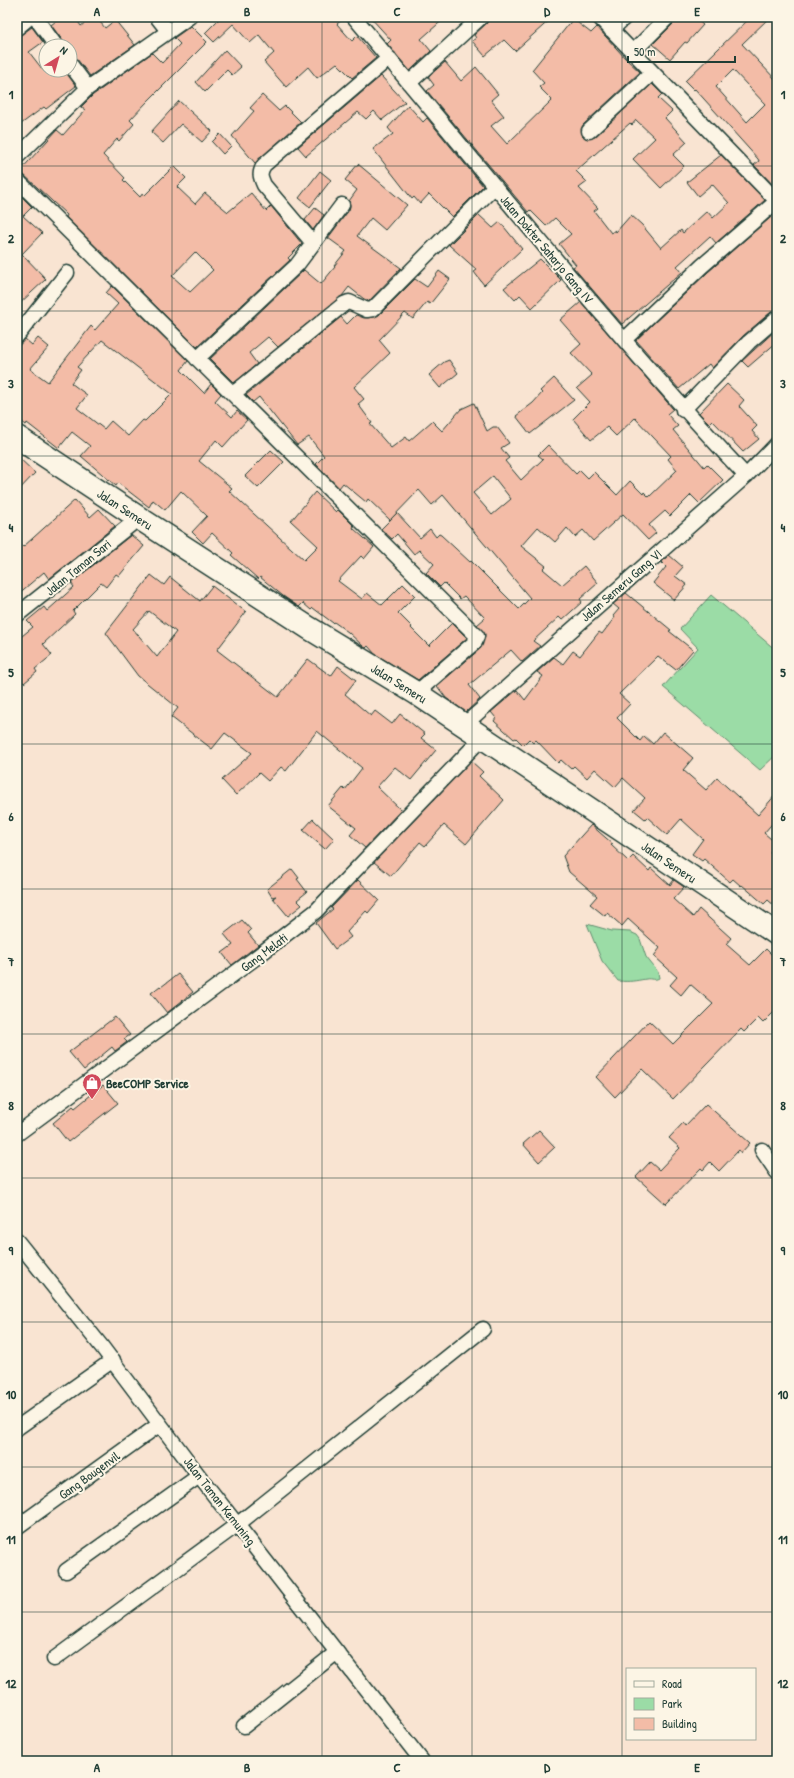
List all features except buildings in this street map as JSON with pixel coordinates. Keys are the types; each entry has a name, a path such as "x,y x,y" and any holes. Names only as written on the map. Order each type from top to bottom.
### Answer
{"highway":[{"name":"Jalan Semeru","path":"17,437 138,518 309,628 416,693 777,934"}],"street":[{"path":"17,28 30,17"},
{"path":"35,17 50,38"},
{"path":"157,17 168,31"},
{"path":"17,157 88,88 189,17"},
{"name":"Jalan Dokter Saharjo Gang IV","path":"354,17 410,82 563,270 684,410 746,476"},
{"path":"410,82 481,17"},
{"path":"599,17 632,53 777,201 702,266 624,340"},
{"path":"611,30 625,17"},
{"path":"632,53 668,17"},
{"path":"314,243 264,184 260,176 260,171 264,165 389,58"},
{"path":"589,131 652,73"},
{"path":"78,75 88,88"},
{"path":"17,180 477,636 476,642 416,693"},
{"path":"233,394 344,304 349,302 367,310 373,309 495,186"},
{"path":"197,359 296,265 342,205"},
{"path":"17,336 66,273"},
{"path":"684,410 749,342 777,318"},
{"name":"Jalan Semeru Gang VI","path":"464,725 746,476 777,444"},
{"name":"Jalan Taman Sari","path":"17,615 138,518"},
{"name":"Gang Melati","path":"17,1134 254,959 316,911 482,738"},
{"path":"762,1150 777,1172"},
{"name":"Jalan Taman Kemuning","path":"17,1241 112,1360 199,1476 422,1761"},
{"path":"54,1659 238,1524 483,1329"},
{"path":"17,1428 112,1360"},
{"name":"Gang Bougenvil","path":"17,1527 160,1424"},
{"path":"66,1571 199,1476"},
{"path":"244,1726 337,1652"}],"green space":[{"path":"711,595 777,651 777,754 760,770 663,687 698,648 680,629"},
{"path":"587,924 612,931 630,932 637,935 640,939 646,957 658,972 659,978 618,981 602,961"}],"place":[{"name":"BeeCOMP Service","path":"92,1100"}]}
